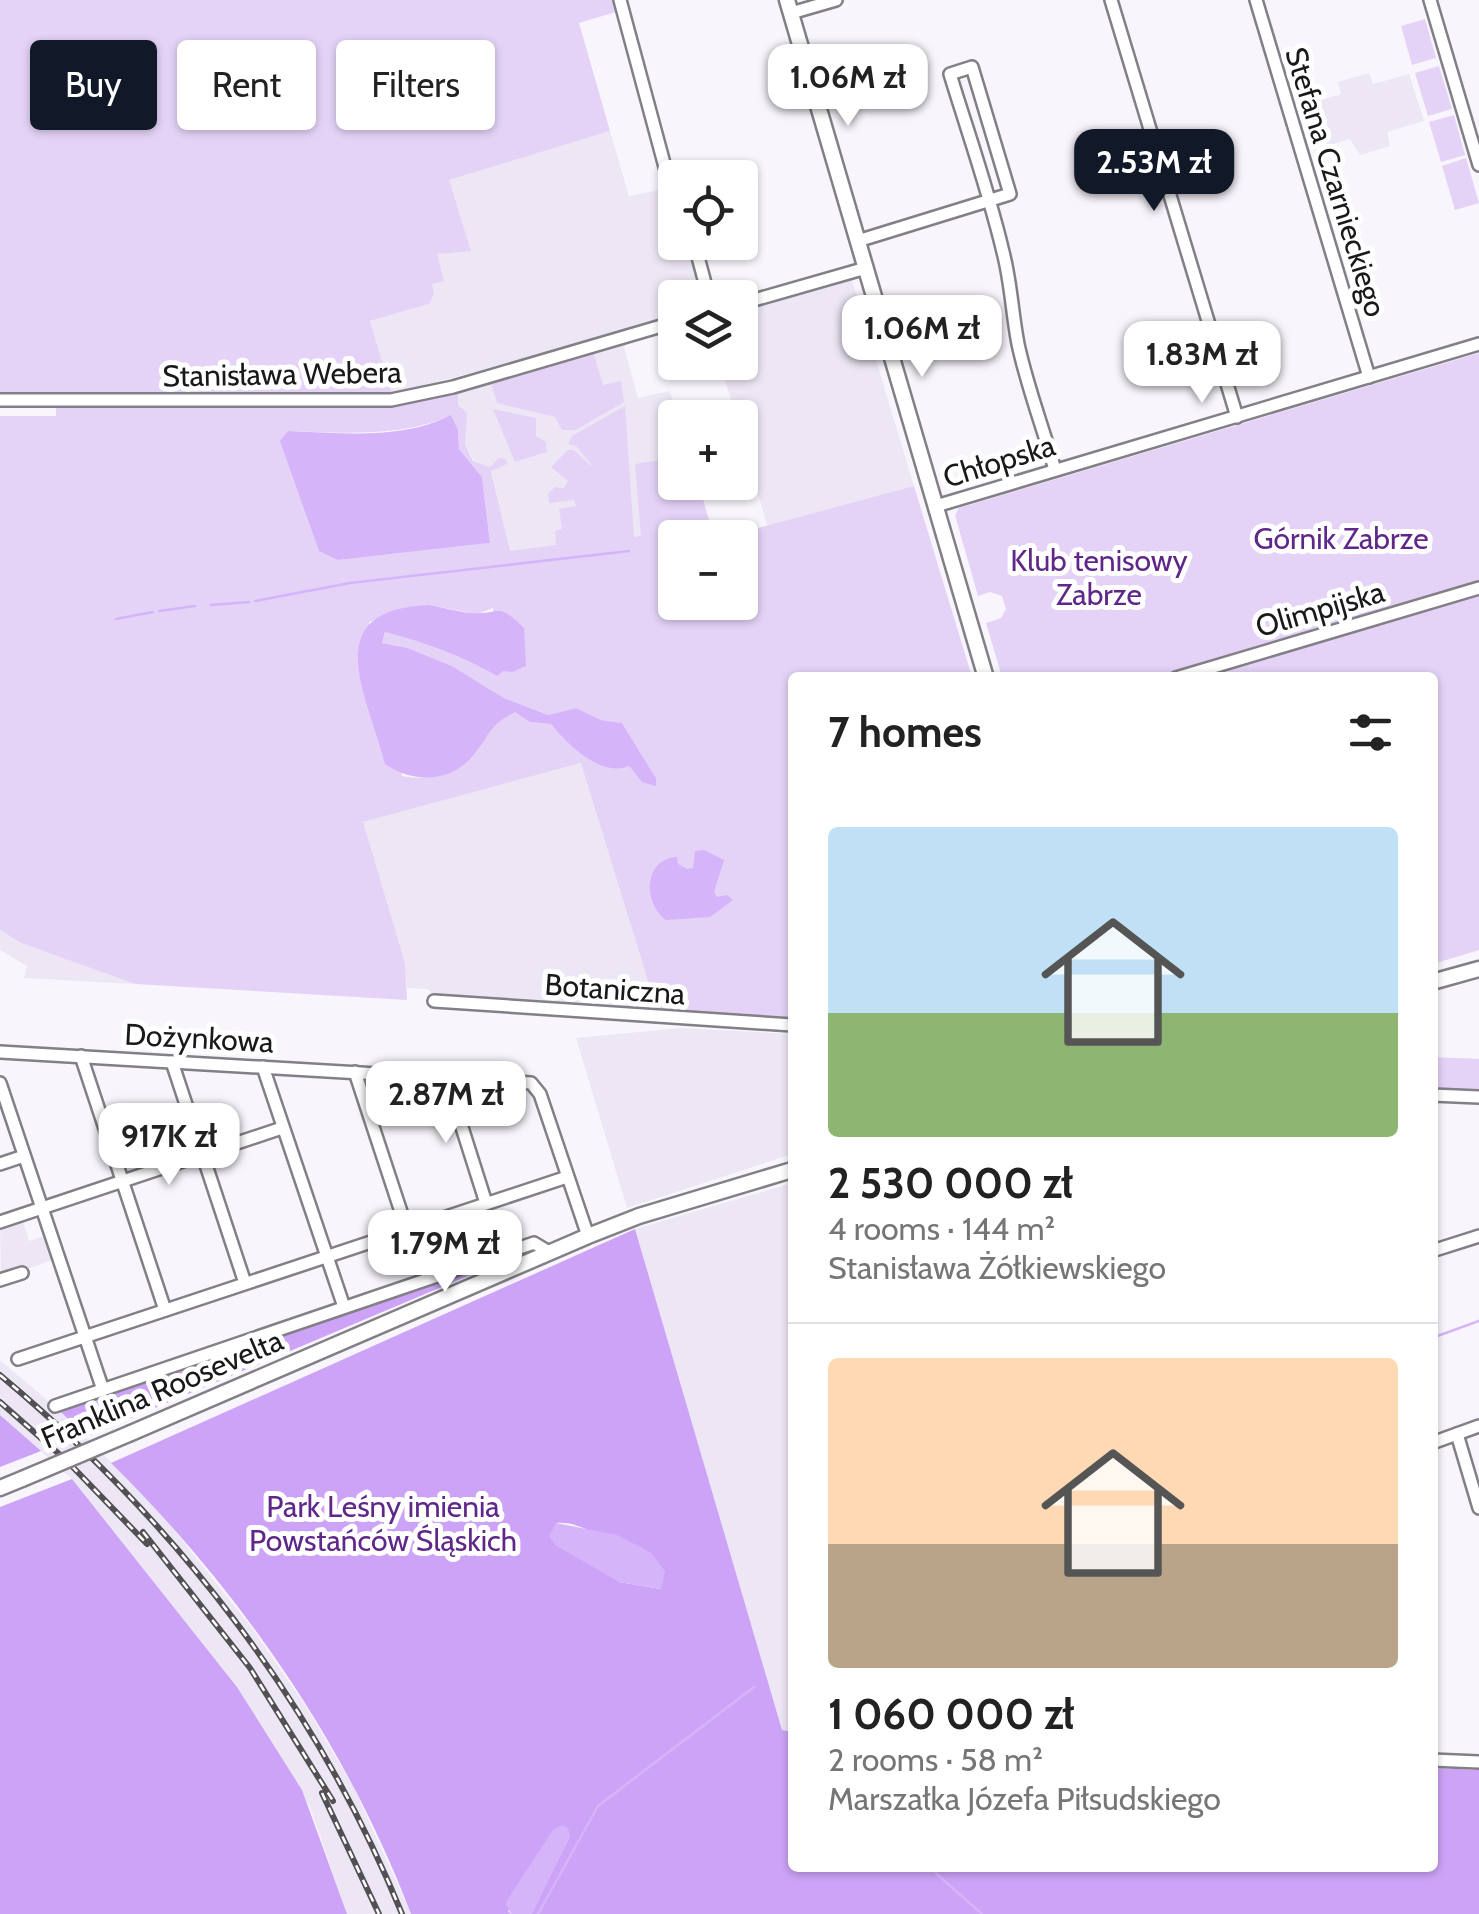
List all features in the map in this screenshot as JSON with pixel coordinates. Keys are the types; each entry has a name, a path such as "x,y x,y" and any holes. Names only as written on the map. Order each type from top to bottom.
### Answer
{"street":[{"path":"620,0 664,160"},
{"path":"836,0 789,7 984,672"},
{"path":"1111,0 1237,417"},
{"name":"Stefana Czarnieckiego","path":"1256,0 1368,378"},
{"path":"1430,0 1479,165"},
{"path":"858,240 988,201 1010,194 972,68 950,74 988,201 1004,255 1022,359 1056,470"},
{"path":"758,299 866,268"},
{"name":"Stanisława Webera","path":"0,400 388,400 453,387 658,327"},
{"name":"Chłopska","path":"936,506 1479,344"},
{"name":"Olimpijska","path":"1196,672 1479,588"},
{"path":"1438,980 1479,968"},
{"name":"Botaniczna","path":"434,1001 788,1025"},
{"name":"Dożynkowa","path":"0,1052 524,1081 536,1086 588,1236"},
{"path":"81,1056 165,1310"},
{"path":"172,1062 246,1283"},
{"path":"263,1066 344,1307"},
{"path":"355,1072 406,1230"},
{"path":"446,1077 486,1203"},
{"path":"0,1083 102,1390"},
{"path":"1438,1094 1479,1097"},
{"path":"0,1222 282,1128"},
{"path":"0,1164 24,1156"},
{"name":"Franklina Roosevelta","path":"0,1488 588,1236 655,1211 788,1171"},
{"path":"18,1359 567,1178"},
{"path":"1438,1248 1479,1236"},
{"path":"56,1406 534,1243 549,1252"},
{"path":"0,1280 22,1273"},
{"path":"1438,1441 1479,1426"},
{"path":"1457,1434 1479,1508"},
{"path":"1438,1760 1479,1762"}],"shaded area":[{"path":"1369,73 1373,84 1409,74 1424,121 1387,132 1390,146 1360,155 1350,139 1314,150 1302,106 1341,94 1338,82"},
{"path":"610,131 629,196 658,190 658,260 695,260 702,280 658,280 658,323 392,394 370,321 429,304 432,283 444,281 436,254 448,180"},
{"path":"851,277 914,486 768,529 758,494 758,400 731,400 725,380 758,380 758,304"},
{"path":"629,340 624,347 638,398 670,391 673,400 658,400 658,500 703,500 709,520 658,520 658,540 510,555 491,468 474,461 465,444 466,413 458,405 458,390"},
{"path":"451,415 458,430 459,449 482,477 490,543 338,560 319,551 280,441 288,431 392,432"},
{"path":"429,605 508,615 524,628 526,666 497,676 400,636 385,632 382,643 408,648 452,666 504,698 548,715 576,708 601,720 622,723 656,778 656,786 642,782 629,766 596,763 575,749 551,724 530,722 515,712 498,723 472,757 452,772 418,777 385,764 361,683 361,638 372,622 394,610"},
{"path":"582,763 658,1013 438,998 427,989 407,988 405,963 362,822"},
{"path":"704,850 724,860 714,892 717,897 727,895 733,900 710,917 666,920 650,893 653,873 658,865 677,857 678,864 693,868 695,851"},
{"path":"0,930 21,943 135,984 24,978 27,966 0,950"},
{"path":"680,1028 788,1034 788,1155 627,1208 576,1038"},
{"path":"788,1184 788,1732 782,1731 635,1229"},
{"path":"22,1218 29,1241 48,1235 56,1259 1,1278 0,1225"},
{"path":"0,1360 60,1411 154,1505 252,1628 305,1705 354,1788 411,1914 347,1914 310,1807 237,1687 72,1479 0,1415"},
{"path":"556,1523 617,1535 650,1552 665,1571 661,1589 619,1582 555,1545 549,1536"},
{"path":"562,1825 568,1828 570,1836 532,1914 511,1914 506,1904 509,1897 553,1830"}],"green space":[{"path":"0,0 616,0 619,11 579,23 610,131 449,180 471,251 437,254 444,281 432,284 434,294 429,304 370,321 392,394 137,397 104,392 0,392"},
{"path":"1425,19 1436,58 1412,65 1401,26"},
{"path":"1439,66 1452,109 1428,116 1415,73"},
{"path":"1454,115 1465,155 1441,162 1429,122"},
{"path":"1466,158 1479,203 1455,210 1442,166"},
{"path":"593,351 603,385 621,381 624,402 576,430 562,430 555,417 497,403 491,383"},
{"name":"Górnik Zabrze","path":"1479,353 1479,950 1438,962 1438,672 1001,672 986,623 1001,618 1006,609 1002,596 990,592 978,596 955,515 959,508"},
{"path":"458,390 458,405 467,413 465,444 473,461 490,467 499,458 506,459 507,464 491,471 510,551 556,545 555,531 562,529 559,509 576,506 574,500 549,503 548,493 555,487 564,488 568,481 551,467 568,450 574,450 594,468 576,446 568,444 572,436 625,406 634,537 641,536 635,464 658,461 658,500 703,500 709,520 658,520 658,620 758,620 758,528 914,486 970,672 788,672 788,1020 658,1013 581,763 363,822 405,963 407,1000 135,984 21,943 0,930 0,416 56,416 56,408 372,407 413,402","holes":["451,416 458,430 459,449 482,477 490,543 338,560 288,431 392,431","429,605 477,614 493,608 497,676 400,636 385,632 382,643 408,648 452,666 504,698 548,715 576,708 601,720 622,723 656,778 642,782 629,766 594,760 567,742 551,724 531,722 515,711 496,724 478,750 456,769 429,777 402,776 369,622"]},
{"path":"493,409 536,418 536,436 546,442 547,452 515,462"},
{"path":"1438,1057 1479,1059 1479,1093 1438,1091"},
{"name":"Park Leśny imienia Powstańców Śląskich","path":"635,1229 782,1730 788,1731 788,1872 1438,1872 1438,1768 1479,1770 1479,1914 531,1914 570,1836 508,1911 511,1914 411,1914 385,1851 322,1730 245,1617 158,1512 111,1463","holes":["556,1523 585,1529 613,1546 661,1589 619,1582"]},
{"path":"508,1259 86,1437 60,1411 481,1267"},
{"path":"0,1415 41,1451 0,1467"},
{"name":"Park Leśny imienia Powstańców Śląskich","path":"72,1479 237,1687 302,1790 347,1914 0,1914 0,1507"}],"waterway":[{"path":"255,601 350,583 629,551"},
{"path":"211,605 249,602"},
{"path":"159,611 195,606"},
{"path":"116,619 153,612"},
{"path":"1438,1336 1479,1321"},
{"path":"538,1914 598,1806 754,1687"},
{"path":"935,1872 982,1914"}],"railway":[{"path":"0,1375 125,1491 234,1620 328,1761 402,1914"},
{"path":"0,1402 67,1461 147,1544"},
{"path":"143,1532 250,1668 333,1801"},
{"path":"322,1793 379,1914"}],"park label":[{"name":"Klub tenisowy Zabrze","path":"1099,577"}]}
